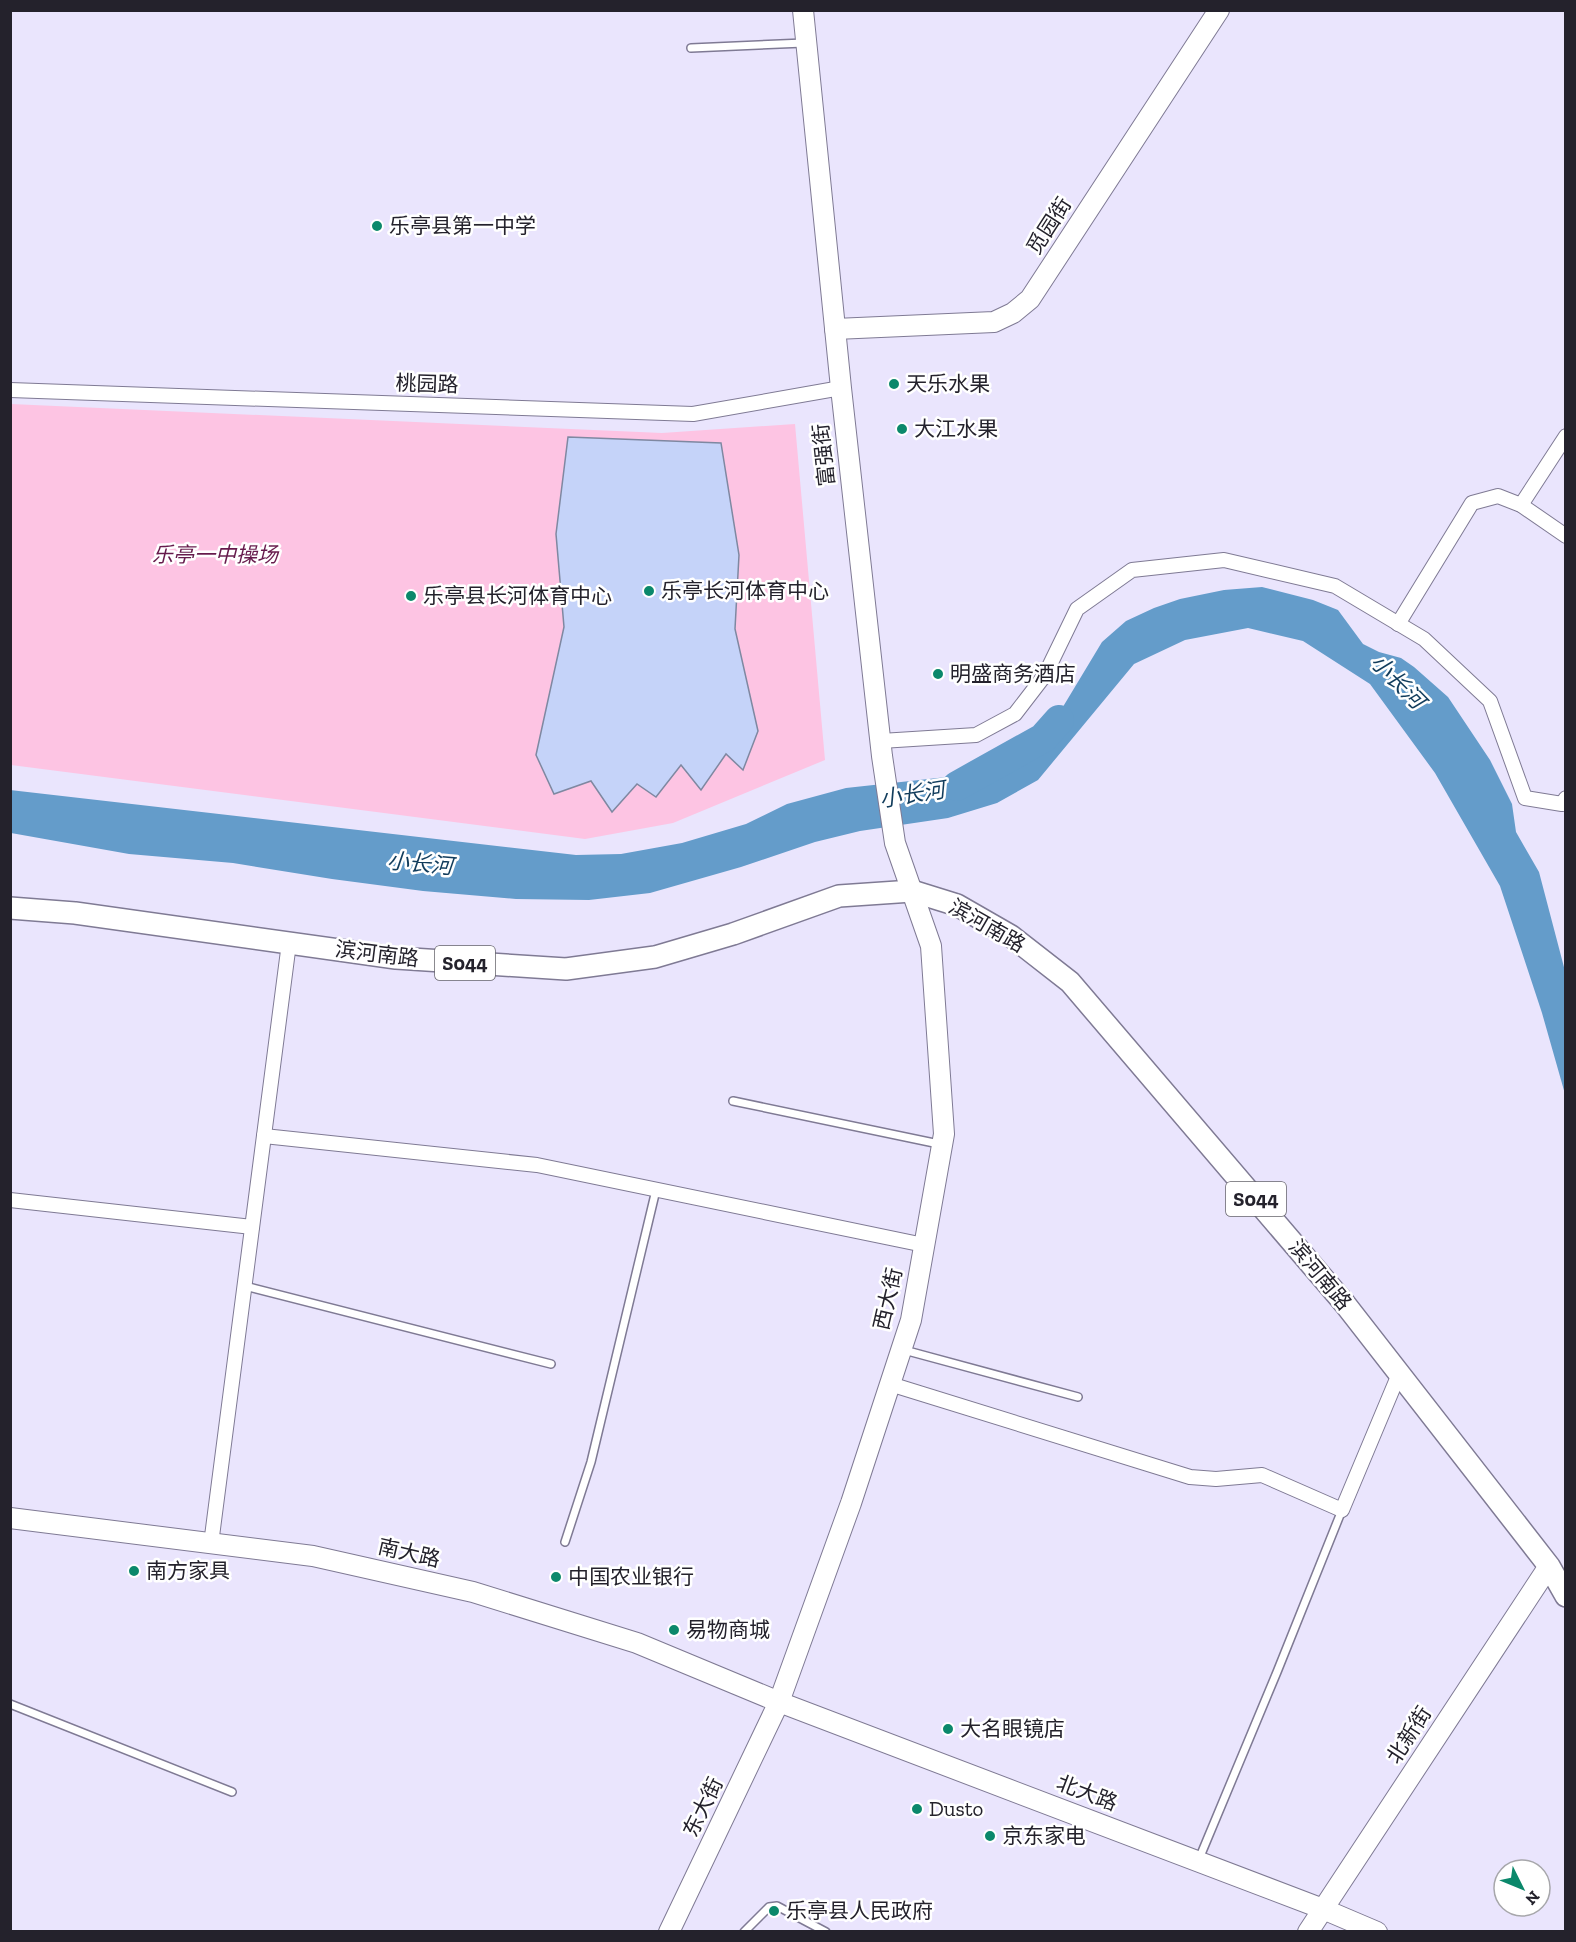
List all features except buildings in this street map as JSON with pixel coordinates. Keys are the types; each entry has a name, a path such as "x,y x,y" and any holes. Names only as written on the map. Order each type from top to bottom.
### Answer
{"main road":[{"name":"滨河南路","path":"10,908 75,914 396,958 566,969 655,957 733,934 839,896 912,891 957,905 1002,931 1070,982 1345,1304 1558,1570 1566,1596"}],"street":[{"name":"富强街","path":"803,10 841,388 881,749 895,843 912,891"},
{"name":"觅园街","path":"836,328 994,322 1013,313 1030,300 1219,10"},
{"name":"桃园路","path":"10,390 693,414 841,388"},
{"path":"1521,505 1566,436"},
{"path":"1398,624 1472,503 1498,496 1521,505 1566,536"},
{"path":"881,749 976,735 1015,714 1045,675 1077,609 1132,570 1224,560 1335,586 1424,639 1490,702 1526,798 1562,804 1566,798"},
{"name":"西大街","path":"779,1702 851,1503 911,1320 944,1134 931,946 912,891"},
{"path":"211,1544 289,943"},
{"path":"264,1136 537,1165 924,1245"},
{"path":"10,1200 252,1227"},
{"path":"890,1384 1190,1477 1216,1479 1262,1475 1342,1510 1399,1374"},
{"name":"南大路","path":"10,1518 313,1556 473,1592 638,1643 779,1702"},
{"name":"北新街","path":"1308,1932 1558,1570"},
{"name":"北大路","path":"779,1702 1323,1909 1377,1932"},
{"name":"东大街","path":"669,1932 779,1702"}],"lane":[{"path":"691,48 806,43"},
{"path":"733,1101 942,1145"},
{"path":"565,1542 591,1462 656,1190"},
{"path":"245,1286 551,1364"},
{"path":"901,1349 1078,1397"},
{"path":"1198,1861 1342,1510"},
{"path":"10,1704 232,1792"},
{"path":"744,1932 769,1906 777,1906 826,1932"}],"green space":[{"name":"乐亭县长河体育中心","path":"11,404 662,433 795,424 825,760 673,823 585,839 11,765"}],"water":[{"path":"1262,587 1313,600 1338,610 1363,644 1379,652 1401,658 1414,667 1448,697 1490,760 1512,804 1516,832 1539,872 1565,971 1565,1094 1542,1013 1500,886 1435,773 1370,684 1303,641 1248,628 1185,640 1134,664 1038,780 997,803 948,818 860,831 815,842 741,867 650,893 589,900 516,899 423,891 233,863 129,854 11,833 10,790 576,855 621,854 682,843 746,824 787,804 846,788 956,776 1001,764 1030,746 1055,720 1102,642 1126,621 1180,599 1224,590"}],"waterway":[{"name":"小长河","path":"957,786 1043,738 1059,720"}],"place":[{"name":"乐亭县第一中学","path":"377,226"},
{"name":"天乐水果","path":"894,384"},
{"name":"大江水果","path":"902,429"},
{"name":"乐亭长河体育中心","path":"649,591"},
{"name":"乐亭县长河体育中心","path":"411,596"},
{"name":"明盛商务酒店","path":"938,674"},
{"name":"南方家具","path":"134,1571"},
{"name":"中国农业银行","path":"556,1577"},
{"name":"易物商城","path":"674,1630"},
{"name":"大名眼镜店","path":"948,1729"},
{"name":"Dusto","path":"917,1809"},
{"name":"京东家电","path":"990,1836"},
{"name":"乐亭县人民政府","path":"774,1911"}],"park label":[{"name":"乐亭一中操场","path":"215,555"}]}
